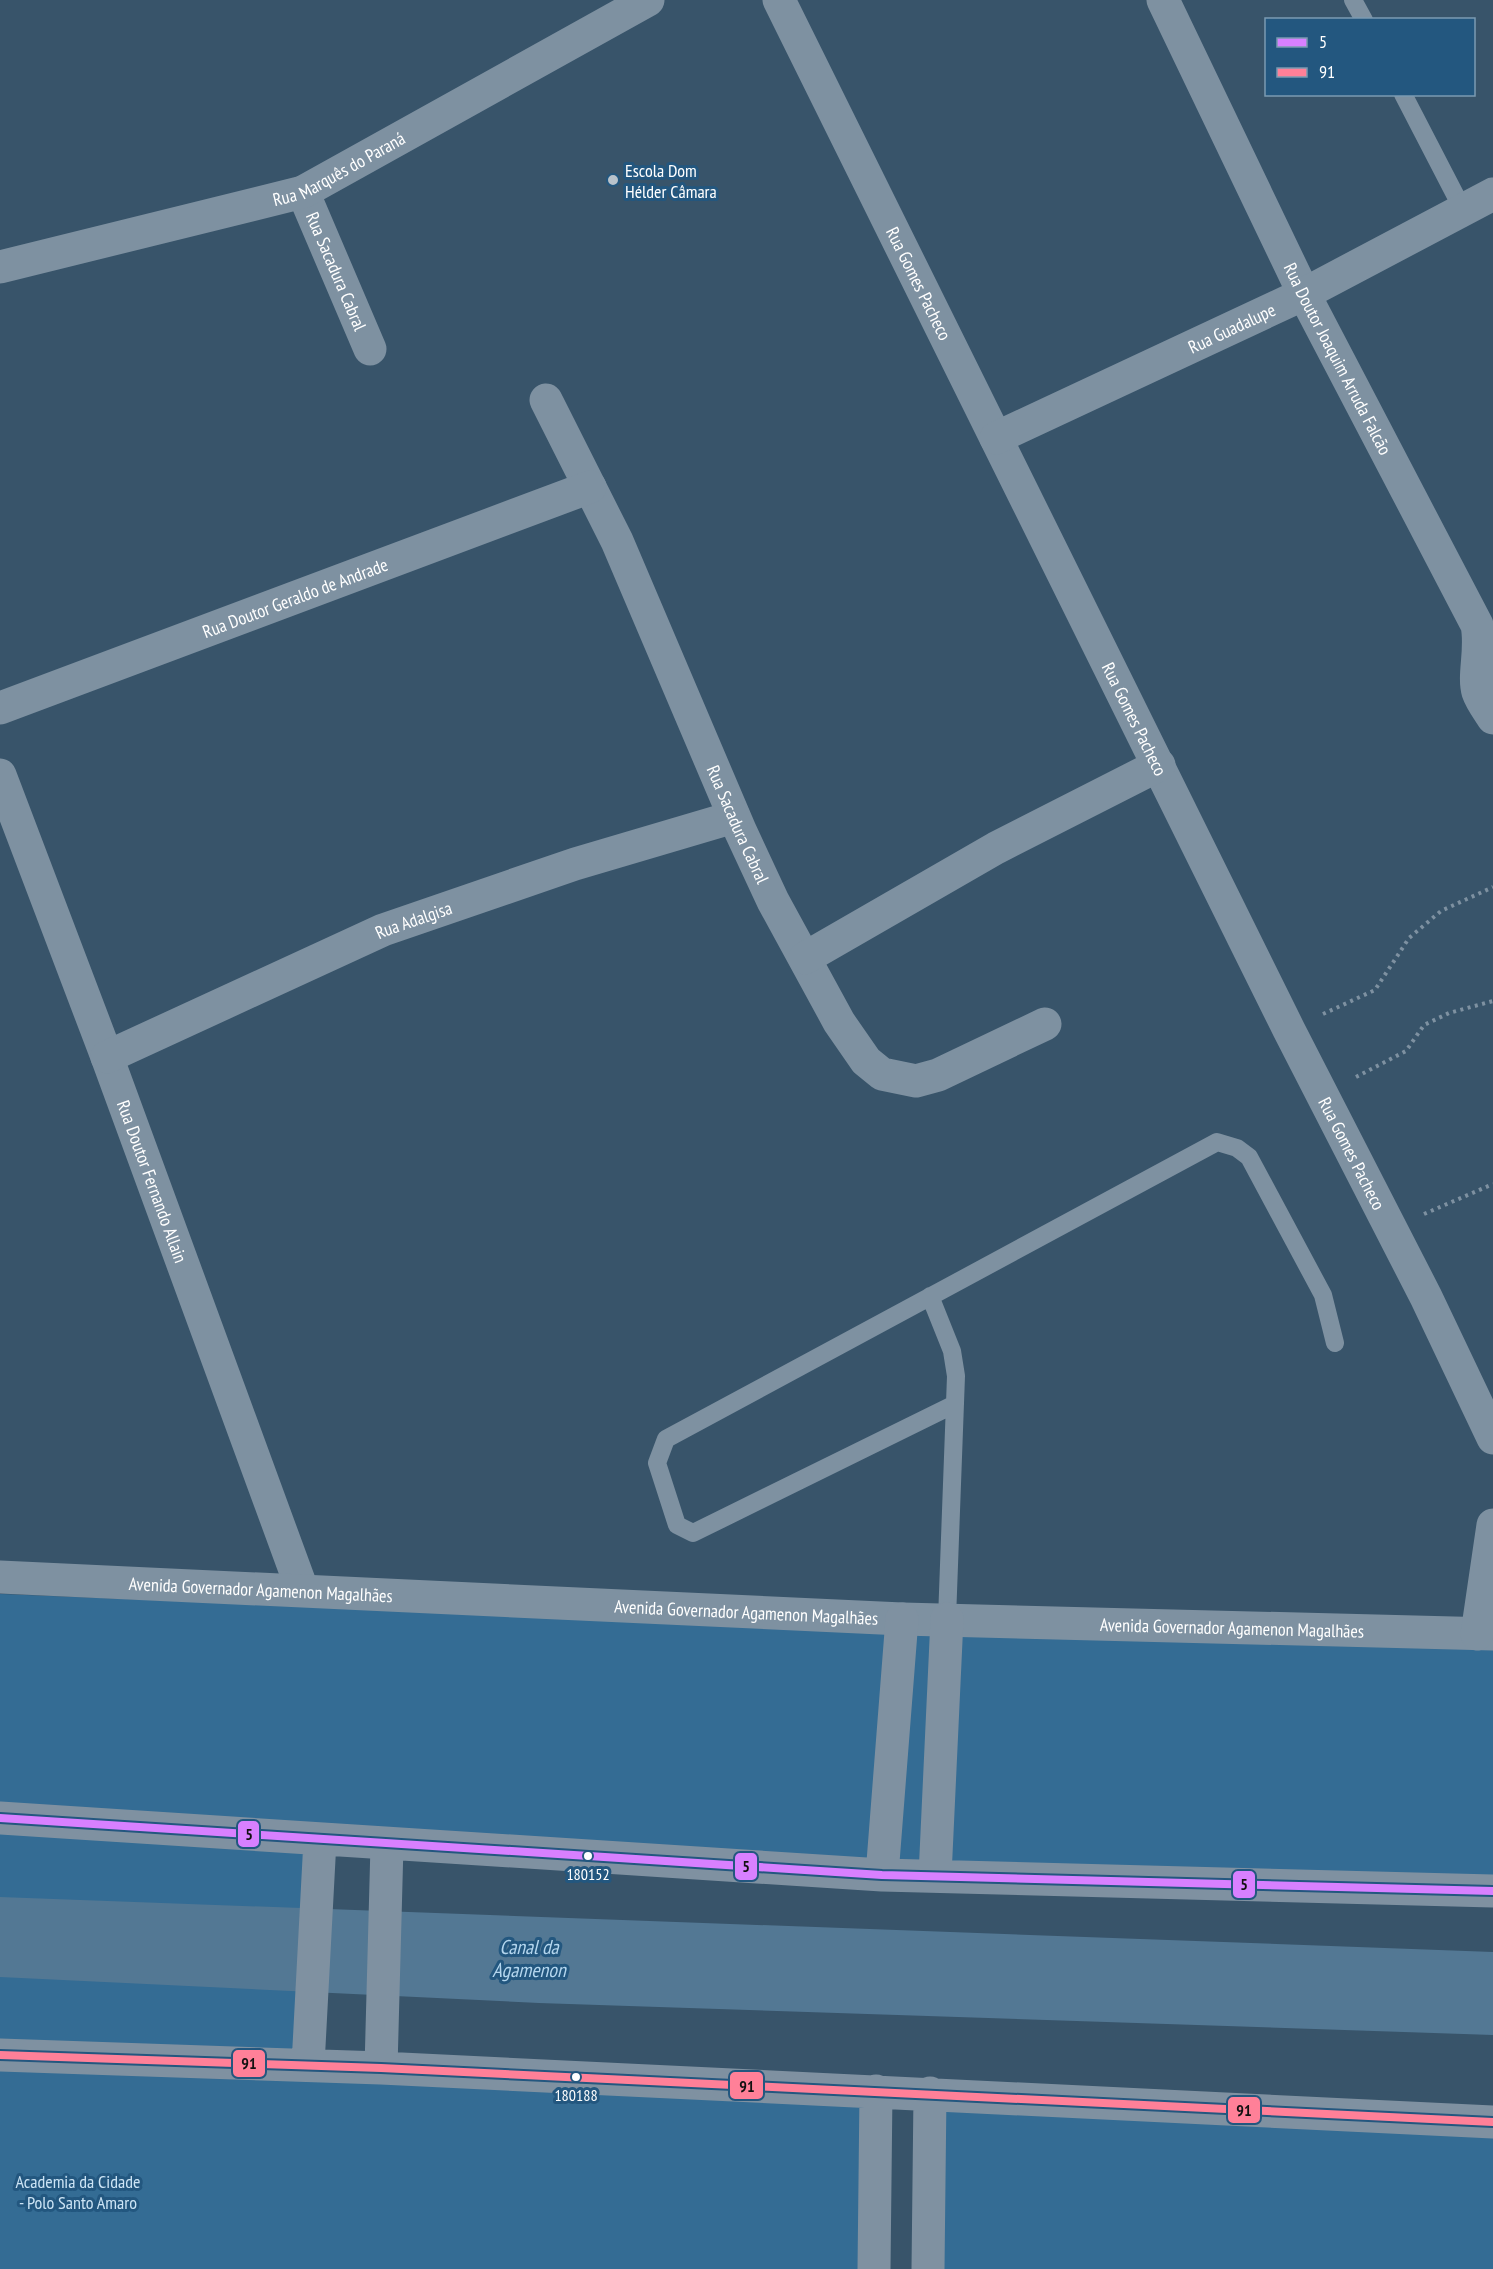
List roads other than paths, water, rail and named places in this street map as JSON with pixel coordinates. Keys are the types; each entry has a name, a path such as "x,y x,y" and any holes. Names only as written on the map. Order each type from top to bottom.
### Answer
{"highway":[{"path":"882,1875 902,1619"},
{"path":"935,1876 947,1619"},
{"path":"0,1818 320,1855 387,1860 1493,1891"},
{"path":"308,2065 320,1855"},
{"path":"381,2068 387,1860"},
{"path":"0,2055 308,2065 930,2092 1493,2122"},
{"path":"874,2269 876,2091"},
{"path":"928,2269 930,2092"}],"street":[{"name":"Rua Marquês do Paraná","path":"0,267 303,192 648,0"},
{"name":"Rua Gomes Pacheco","path":"779,0 1160,765 1289,1030 1426,1297 1493,1437"},
{"name":"Rua Doutor Joaquim Arruda Falcão","path":"1163,0 1304,294 1477,625 1480,640 1478,693 1493,718"},
{"name":"Rua Sacadura Cabral","path":"303,192 370,349"},
{"name":"Rua Guadalupe","path":"996,438 1304,294 1493,194"},
{"name":"Rua Sacadura Cabral","path":"546,400 617,541 734,817 773,901 839,1022 866,1061 882,1074 900,1080 916,1081 938,1076 1045,1024"},
{"name":"Rua Doutor Geraldo de Andrade","path":"0,708 590,487"},
{"path":"805,958 996,848 1160,765"},
{"name":"Rua Doutor Fernando Allain","path":"0,775 107,1057 302,1589"},
{"name":"Rua Adalgisa","path":"107,1057 383,930 575,864 734,817"},
{"path":"1485,1634 1493,1525"},
{"name":"Avenida Governador Agamenon Magalhães","path":"0,1577 302,1589 902,1619 1485,1634"}],"lane":[{"path":"1353,0 1363,18"},
{"path":"1404,96 1463,210"},
{"path":"955,1404 693,1533 677,1525 657,1463 666,1439 1217,1142 1237,1148 1249,1157 1323,1295 1335,1343"},
{"path":"930,1296 952,1351 955,1404 947,1619"}],"water":[{"name":"Canal da Agamenon","path":"0,1897 1493,1952 1493,2035 539,2003 0,1977"}],"place":[{"name":"Escola Dom Hélder Câmara","path":"613,180"},
{"name":"180152","path":"588,1856"},
{"name":"180188","path":"576,2077"}],"park label":[{"name":"Academia da Cidade - Polo Santo Amaro","path":"78,2191"}]}
